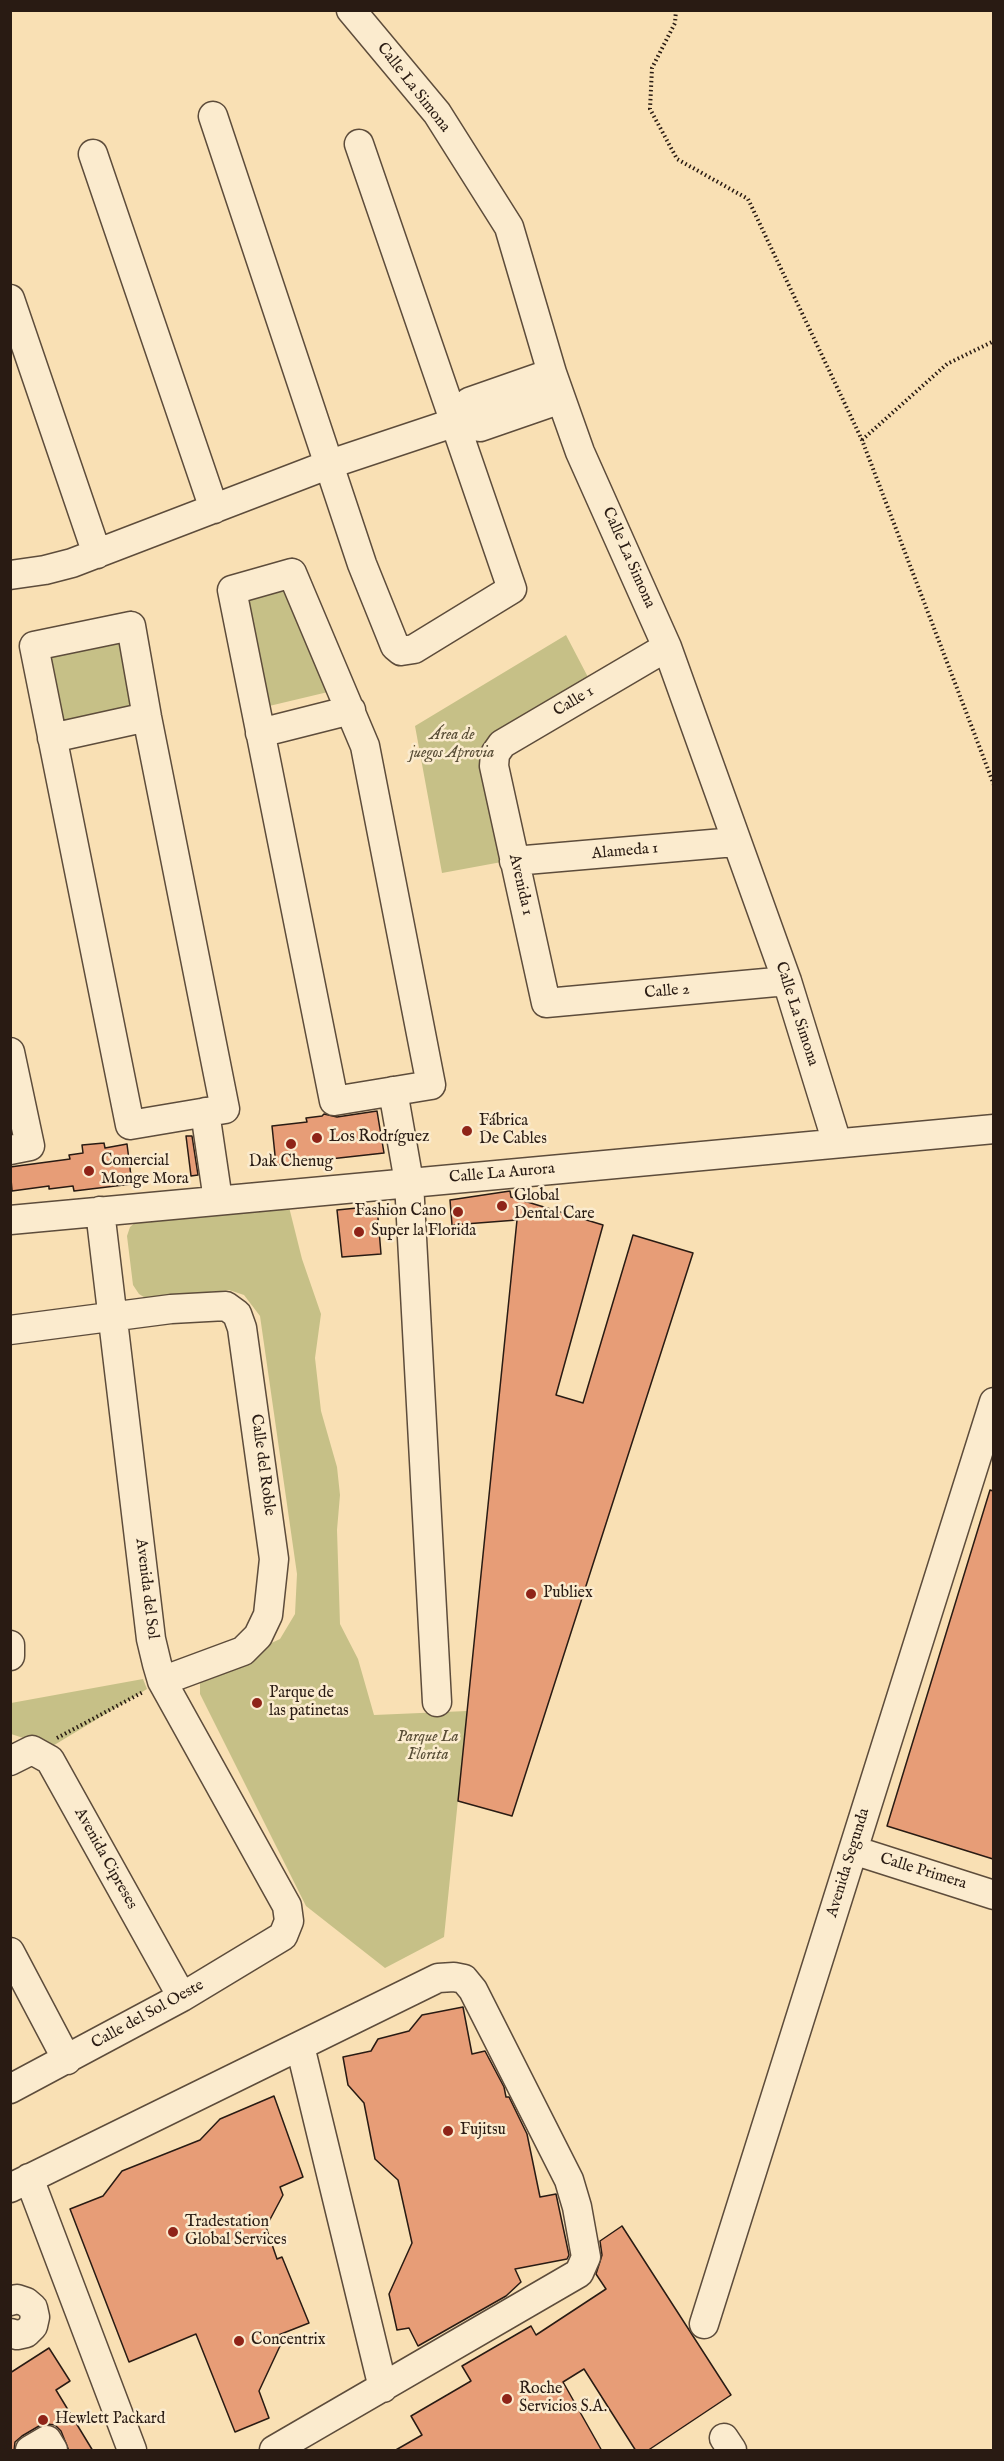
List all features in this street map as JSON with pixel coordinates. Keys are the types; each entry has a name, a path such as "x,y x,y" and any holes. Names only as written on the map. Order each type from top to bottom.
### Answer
{"street":[{"name":"Calle La Simona","path":"351,10 436,113 509,227 556,386 580,452 666,647 787,981 837,1143"},
{"path":"213,116 362,564 394,646 401,651 414,649 512,589 453,423 359,144"},
{"path":"93,154 214,509"},
{"path":"10,300 97,554"},
{"path":"10,575 45,570 97,554 330,464 453,423 469,402 556,386"},
{"path":"292,573 351,710 365,747 431,1085 334,1101 232,590 292,573"},
{"path":"131,626 147,717 225,1109 130,1125 34,646 131,626"},
{"name":"Calle 1","path":"494,766 495,754 502,744 666,647"},
{"path":"260,734 351,710"},
{"path":"52,738 147,717"},
{"name":"Avenida 1","path":"494,766 546,1003"},
{"name":"Alameda 1","path":"514,861 735,842"},
{"name":"Calle 2","path":"546,1003 787,981"},
{"path":"10,1052 30,1146 10,1150"},
{"path":"393,1091 409,1182 437,1702"},
{"path":"205,1112 218,1200"},
{"name":"Calle La Aurora","path":"11,1214 100,1211 993,1129"},
{"name":"Avenida del Sol","path":"100,1211 151,1639 162,1681 287,1906 289,1921 283,1936"},
{"name":"Calle del Roble","path":"10,1330 113,1316 226,1306 237,1314 242,1328 270,1516 274,1558 267,1615 258,1636 243,1651 162,1681"},
{"name":"Avenida Segunda","path":"704,2324 993,1402"},
{"path":"10,1644 10,1656"},
{"name":"Avenida Cipreses","path":"21,1756 50,1760 182,1997"},
{"name":"Calle Primera","path":"853,1850 993,1895"},
{"name":"Calle del Sol Oeste","path":"10,2089 182,1997 283,1936"},
{"path":"10,1952 67,2060"},
{"path":"132,2451 70,2287 20,2183 438,1978 464,1979 473,1989 564,2169 577,2207 586,2257 579,2273 274,2451"},
{"path":"300,2046 383,2388"},
{"path":"10,2333 17,2335 26,2333 33,2326 35,2317 22,2305 70,2287"},
{"path":"30,2451 47,2440 53,2451"}],"path":[{"path":"676,10 675,23 652,68 650,109 677,159 748,199 862,440 993,784"},
{"path":"862,440 947,364 993,341"},
{"path":"21,1756 110,1711 162,1681"}],"green space":[{"path":"284,582 328,692 265,707 240,595"},
{"path":"124,635 138,709 59,723 46,649"},
{"name":"Área de juegos Aprovia","path":"566,635 590,681 501,736 507,861 442,873 415,726"},
{"name":"Parque La Florita","path":"289,1207 302,1259 321,1314 315,1358 321,1411 337,1467 340,1495 337,1530 340,1624 358,1659 374,1715 467,1711 444,1937 385,1968 306,1906 200,1694 200,1682 208,1673 280,1639 295,1614 297,1574 260,1316 244,1295 229,1290 147,1299 139,1294 133,1285 127,1236 130,1227 137,1221"},
{"path":"143,1679 147,1689 51,1747 11,1734 11,1703"}],"building":[{"path":"377,1111 384,1153 276,1165 272,1126 307,1122 306,1118 324,1114 337,1117"},
{"path":"186,1136 192,1136 198,1175 191,1176"},
{"path":"104,1143 105,1148 127,1144 132,1184 74,1191 73,1186 49,1189 49,1186 12,1191 10,1167 70,1159 69,1155 83,1153 82,1145"},
{"name":"Publiex","path":"510,1191 511,1197 603,1225 556,1395 583,1403 633,1235 693,1253 512,1816 458,1801 517,1220 452,1225 450,1200"},
{"name":"Super la Florida","path":"377,1206 381,1254 342,1257 337,1210"},
{"path":"990,1490 993,1491 993,1859 887,1826"},
{"path":"463,2007 472,2054 485,2051 504,2087 506,2097 509,2097 527,2134 540,2197 556,2194 569,2255 567,2259 515,2269 521,2282 506,2296 418,2346 409,2328 397,2330 389,2294 412,2243 398,2180 375,2159 364,2103 348,2085 343,2057 371,2051 378,2039 409,2031 422,2015"},
{"name":"Tradestation Global Services","path":"274,2096 303,2177 280,2187 283,2195 266,2227 277,2259 282,2257 309,2323 276,2336 280,2346 259,2391 269,2418 235,2432 196,2334 129,2362 70,2209 103,2196 122,2171 200,2140 220,2119"},
{"path":"622,2226 731,2395 647,2451 636,2451 584,2369 563,2382 602,2451 394,2451 422,2435 411,2416 471,2381 462,2366 531,2326 536,2335 606,2289 596,2274 602,2255 600,2241"},
{"name":"Hewlett Packard","path":"49,2348 70,2381 56,2390 93,2451 69,2451 61,2431 55,2425 47,2424 22,2436 15,2442 14,2451 10,2451 10,2373"}],"place":[{"name":"Fábrica De Cables","path":"467,1131"},
{"name":"Los Rodríguez","path":"317,1138"},
{"name":"Dak Chenug","path":"291,1144"},
{"name":"Comercial Monge Mora","path":"89,1171"},
{"name":"Global Dental Care","path":"502,1206"},
{"name":"Fashion Cano","path":"458,1212"},
{"name":"Super la Florida","path":"359,1232"},
{"name":"Publiex","path":"531,1594"},
{"name":"Parque de las patinetas","path":"257,1703"},
{"name":"Fujitsu","path":"448,2131"},
{"name":"Tradestation Global Services","path":"173,2232"},
{"name":"Concentrix","path":"239,2341"},
{"name":"Roche Servicios S.A.","path":"507,2399"},
{"name":"Hewlett Packard","path":"43,2420"}]}
